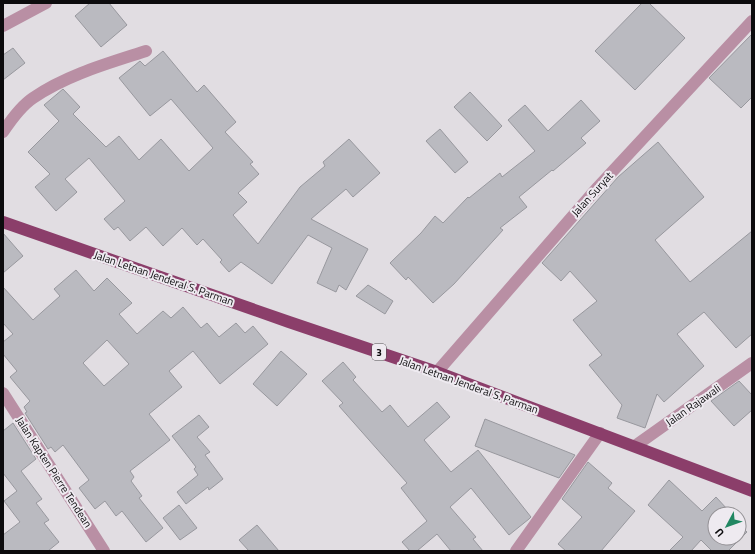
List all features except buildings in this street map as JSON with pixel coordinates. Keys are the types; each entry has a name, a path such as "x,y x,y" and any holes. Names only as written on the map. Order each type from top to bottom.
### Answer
{"highway":[{"name":"Jalan Letnan Jenderal S. Parman","path":"3,222 437,372 752,491"}],"street":[{"path":"3,26 46,3"},
{"name":"Jalan Suryat","path":"437,372 598,187 752,21"},
{"path":"3,132 12,119 33,98 96,67 146,51"},
{"name":"Jalan Rajawali","path":"634,446 752,363"},
{"name":"Jalan Kapten Pierre Tendean","path":"3,393 104,551"},
{"path":"516,551 600,433"}]}
